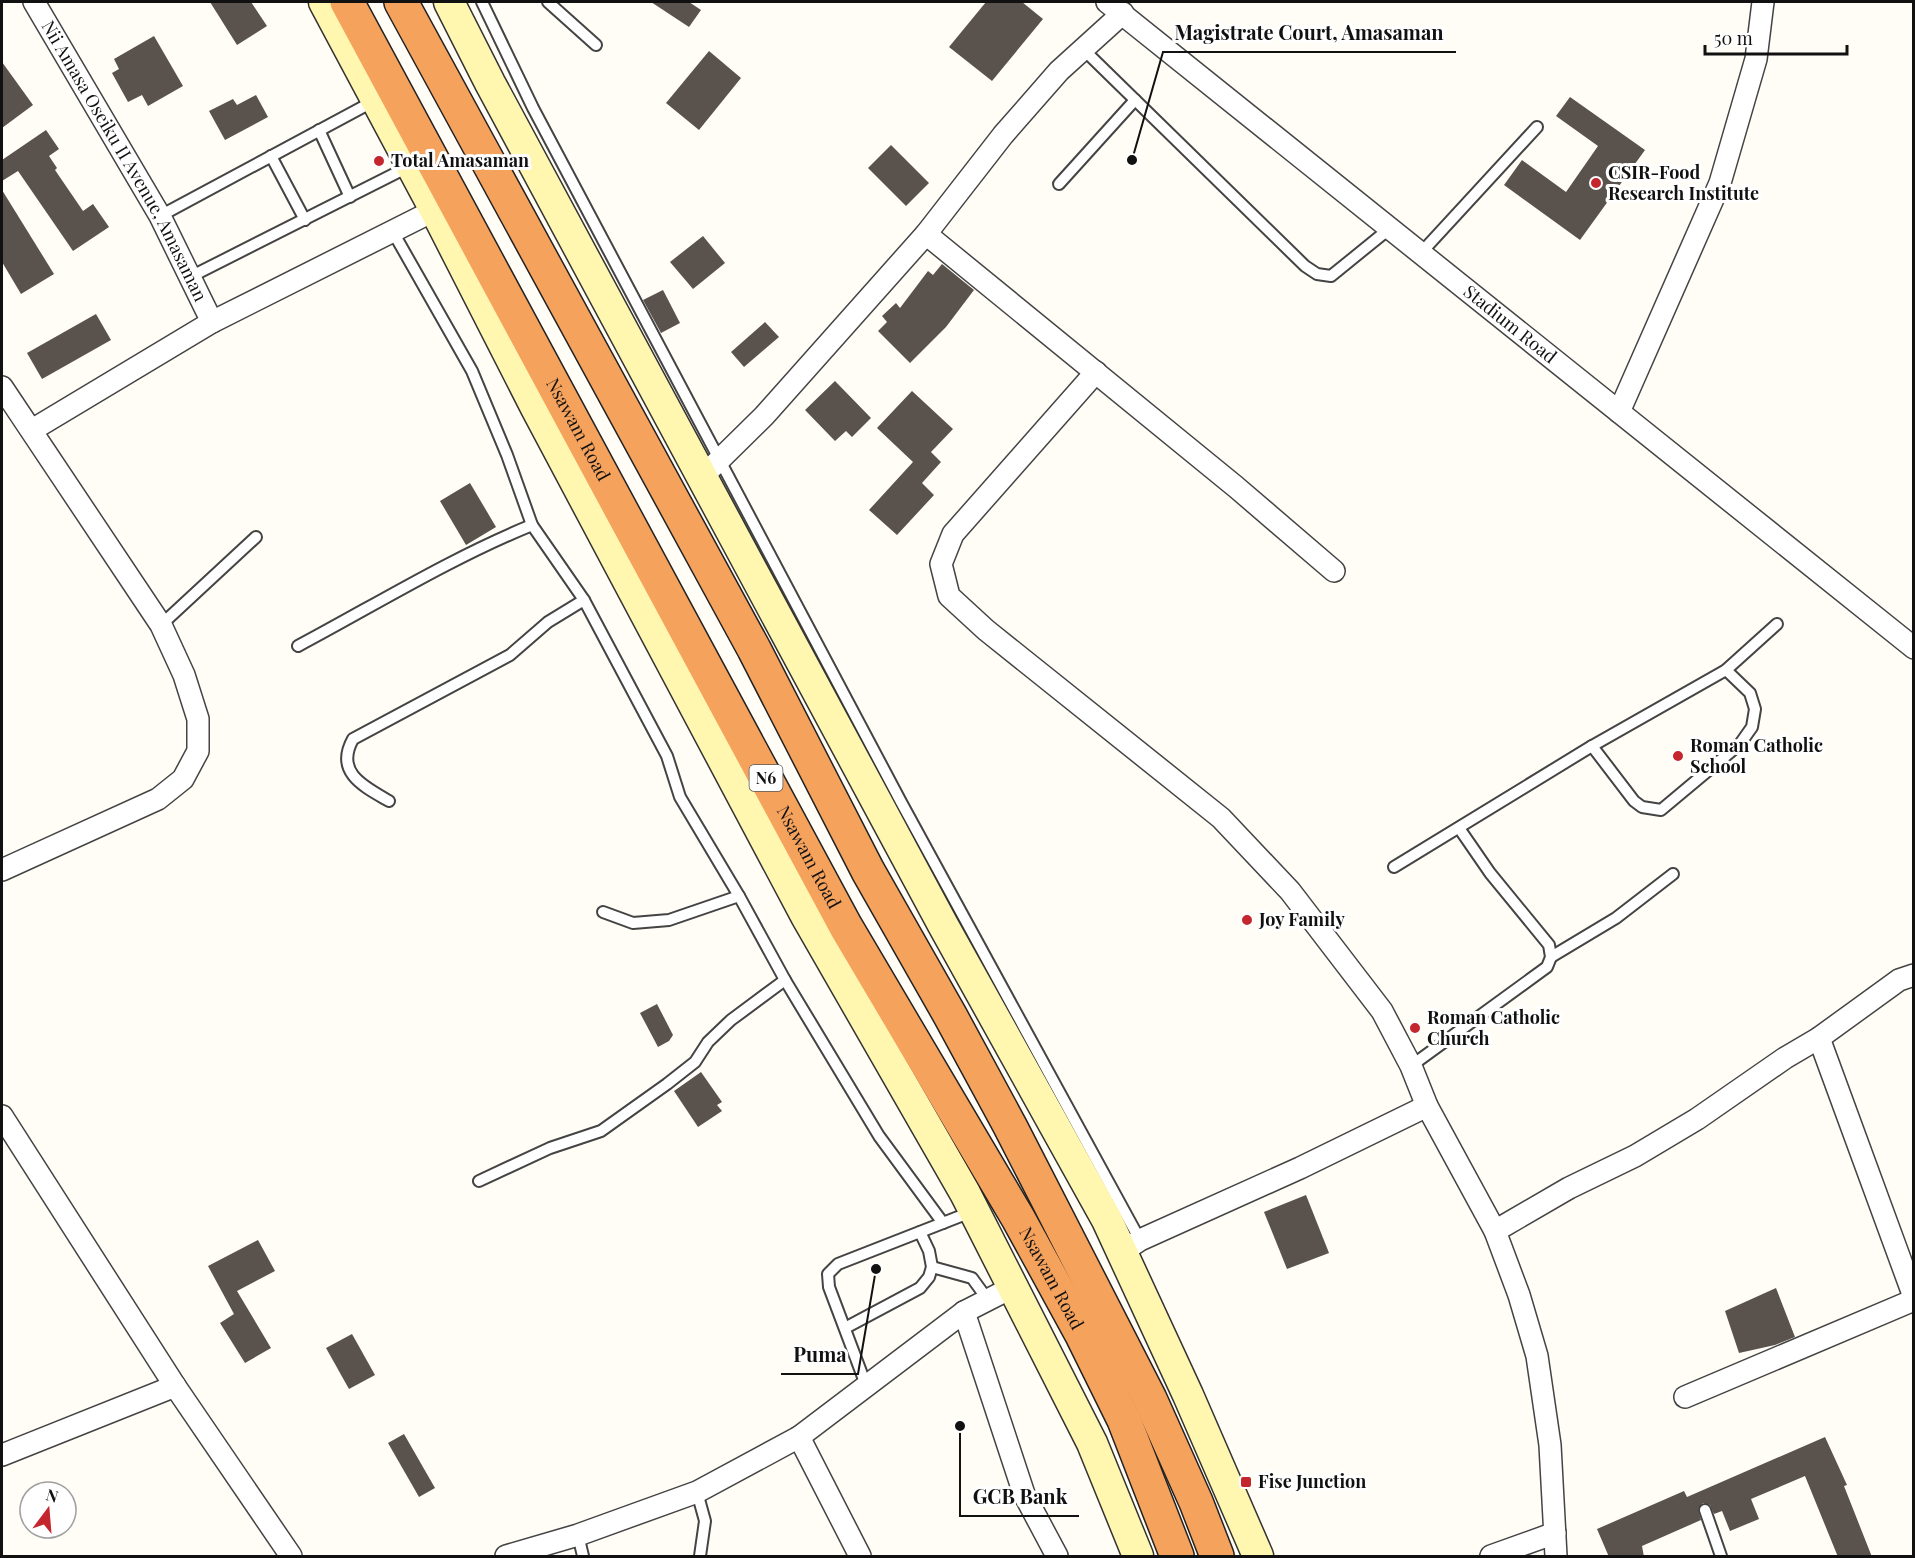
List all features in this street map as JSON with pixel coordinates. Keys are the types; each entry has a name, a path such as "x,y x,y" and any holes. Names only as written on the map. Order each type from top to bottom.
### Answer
{"highway":[{"name":"Nsawam Road","path":"347,2 846,927 1018,1218 1081,1333 1124,1420 1177,1557"},
{"name":"Nsawam Road","path":"401,2 754,649 868,871 946,1007 1010,1126 1150,1399 1196,1502 1217,1557"}],"main road":[{"path":"324,2 435,210 536,408 806,916 974,1211 1000,1293 1092,1443 1138,1557"},
{"path":"449,2 490,83 711,468 943,926 1107,1220 1131,1246 1188,1395 1258,1557"}],"street":[{"name":"Nii Amasa Oseiku II Avenue, Amasaman","path":"34,2 160,216 212,322"},
{"path":"1619,412 1720,183 1756,59 1763,2"},
{"path":"711,468 764,416 926,234 1003,135 1059,71 1083,49 1115,7"},
{"name":"Stadium Road","path":"1115,7 1389,230 1914,648"},
{"path":"32,430 212,322 435,210"},
{"path":"926,234 1096,372 1334,571"},
{"path":"1096,372 953,534 941,564 949,596 986,630 1221,818 1290,891 1382,1011 1411,1066 1427,1106 1495,1231 1519,1295 1538,1356 1550,1445 1556,1557"},
{"path":"2,387 161,625 184,675 198,719 198,751 183,779 158,799 2,870"},
{"path":"1495,1231 1569,1188 1635,1156 1697,1119 1785,1058 1819,1038 1899,980 1914,975"},
{"path":"1685,1397 1914,1298 1819,1038"},
{"path":"1131,1246 1427,1106"},
{"path":"2,1116 175,1386 291,1557"},
{"path":"506,1557 578,1535 697,1492 799,1437 964,1312 1000,1293"},
{"path":"964,1312 1024,1494 1057,1557"},
{"path":"2,1455 175,1386"},
{"path":"799,1437 860,1557"},
{"path":"1491,1557 1555,1533"}],"lane":[{"path":"482,2 711,468"},
{"path":"548,2 596,45"},
{"path":"1083,49 1305,266 1317,274 1331,276 1389,230"},
{"path":"160,216 376,100"},
{"path":"1059,184 1135,100"},
{"path":"1420,254 1537,127"},
{"path":"320,130 350,197"},
{"path":"271,156 304,220"},
{"path":"190,277 411,166"},
{"path":"393,232 472,371 507,455 532,525 584,600 667,756 680,797 739,896 785,980 879,1136 943,1223"},
{"path":"298,646 466,556 532,525"},
{"path":"161,625 256,537"},
{"path":"389,801 357,783 348,759 349,747 353,739 510,655 548,622 584,600"},
{"path":"1394,867 1592,746 1726,670 1777,624"},
{"path":"1592,746 1634,801 1642,807 1661,810 1740,744 1752,727 1755,710 1750,693 1726,670"},
{"path":"1411,1066 1547,967 1551,957 1549,945 1490,873 1459,828"},
{"path":"1551,957 1616,918 1673,874"},
{"path":"603,912 633,924 669,920 739,896"},
{"path":"479,1181 550,1148 601,1131 695,1062 708,1042 731,1020 785,980"},
{"path":"866,1385 829,1287 828,1274 838,1264 974,1211"},
{"path":"844,1328 920,1288 929,1277 932,1268 929,1251 920,1232"},
{"path":"932,1268 972,1278 1000,1293"},
{"path":"697,1492 705,1521 700,1557"},
{"path":"1705,1510 1721,1557"},
{"path":"578,1535 584,1557"}],"building":[{"path":"210,2 251,2 267,26 237,45"},
{"path":"651,2 689,2 701,10 689,27"},
{"path":"986,2 1022,2 1043,19 992,81 949,47"},
{"path":"154,36 183,86 148,106 142,95 128,102 112,73 119,69 114,59"},
{"path":"709,51 741,78 699,130 666,103"},
{"path":"2,62 33,105 2,128"},
{"path":"256,95 268,117 225,140 209,111 233,99 237,105"},
{"path":"1570,97 1645,150 1580,240 1504,185 1522,160 1566,192 1598,146 1556,116"},
{"path":"46,130 59,149 49,156 57,168 55,170 83,211 93,204 109,227 73,251 18,171 2,181 2,160"},
{"path":"891,145 929,183 906,206 868,168"},
{"path":"2,190 54,274 21,294 2,262"},
{"path":"703,236 725,263 693,289 670,262"},
{"path":"942,264 974,290 946,327 910,363 878,331 887,322 882,316 896,303 900,308 928,271 933,275"},
{"path":"663,290 680,323 661,333 643,300"},
{"path":"96,314 111,340 42,379 27,353"},
{"path":"765,322 779,337 744,367 731,352"},
{"path":"835,381 871,418 852,437 846,431 835,441 805,410"},
{"path":"912,391 953,429 931,452 941,462 922,483 934,495 897,535 869,510 913,462 877,428"},
{"path":"470,483 496,527 466,545 440,501"},
{"path":"657,1004 673,1035 669,1041 658,1047 640,1013"},
{"path":"701,1072 722,1102 717,1105 722,1111 698,1127 674,1091"},
{"path":"1306,1195 1329,1253 1287,1269 1264,1212"},
{"path":"258,1240 275,1271 237,1291 271,1348 245,1363 220,1323 234,1314 208,1266"},
{"path":"1776,1288 1795,1337 1775,1345 1739,1353 1725,1311"},
{"path":"352,1334 375,1375 349,1389 326,1348"},
{"path":"404,1434 435,1488 419,1497 388,1443"},
{"path":"1825,1437 1847,1485 1844,1486 1872,1557 1838,1557 1805,1476 1751,1499 1759,1519 1730,1531 1722,1511 1714,1514 1710,1505 1703,1503 1698,1509 1701,1520 1642,1546 1644,1557 1609,1557 1597,1529 1684,1491 1687,1497"}],"place":[{"name":"Magistrate Court, Amasaman","path":"1132,160"},
{"name":"Total Amasaman","path":"379,161"},
{"name":"CSIR-Food Research Institute","path":"1596,183"},
{"name":"Roman Catholic School","path":"1678,756"},
{"name":"Joy Family","path":"1247,920"},
{"name":"Roman Catholic Church","path":"1415,1028"},
{"name":"Puma","path":"876,1269"},
{"name":"GCB Bank","path":"960,1426"},
{"name":"Fise Junction","path":"1246,1482"}]}
